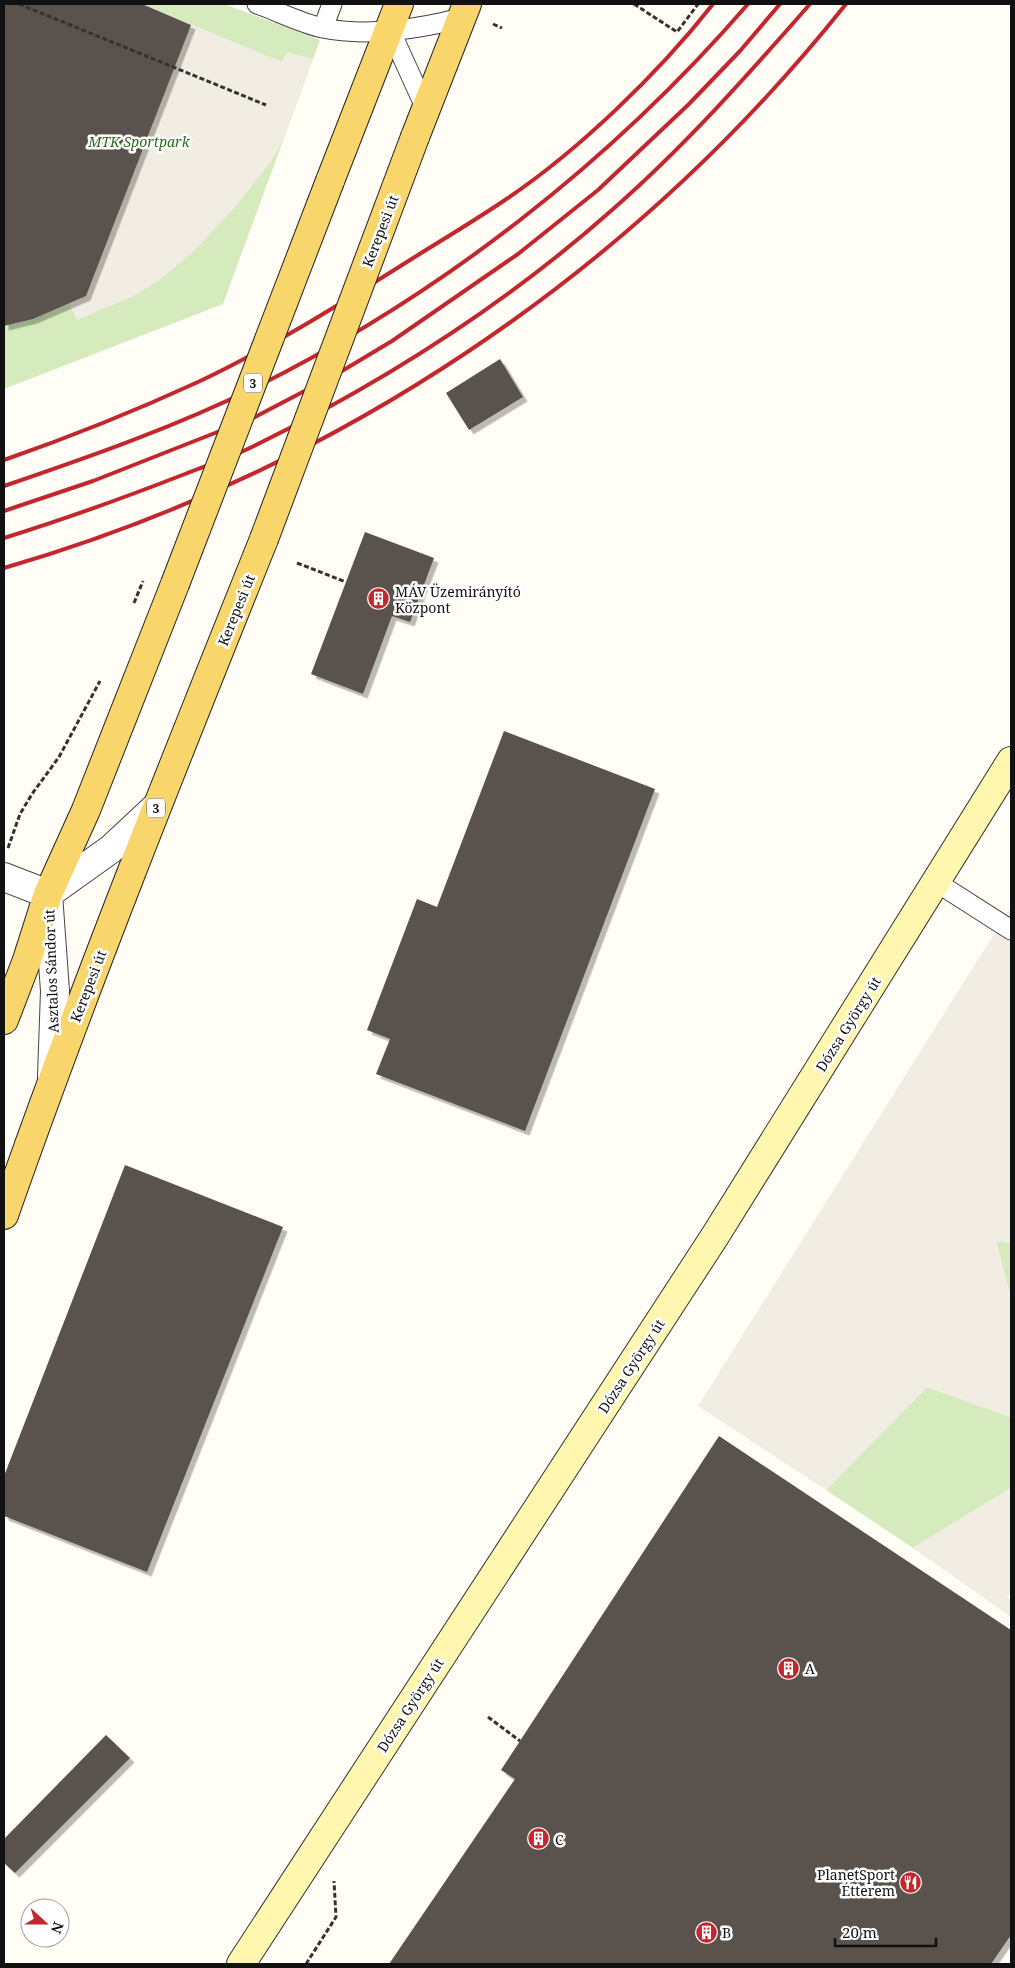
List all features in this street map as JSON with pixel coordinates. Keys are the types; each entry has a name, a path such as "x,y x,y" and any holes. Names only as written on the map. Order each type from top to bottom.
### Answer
{"main road":[{"name":"3","path":"4,1020 27,960 48,894 86,810 399,4"},
{"name":"Kerepesi út","path":"4,1215 52,1078 157,806 264,539 464,11"},
{"name":"Dózsa György út","path":"240,1964 715,1236 1011,761"}],"street":[{"name":"Asztalos Sándor út","path":"48,894 110,849 157,806"},
{"name":"Asztalos Sándor út","path":"4,877 48,894"},
{"name":"Asztalos Sándor út","path":"48,894 55,991 52,1078"}],"lane":[{"path":"258,4 323,28 355,31 422,28 464,11"},
{"path":"323,28 332,4"},
{"path":"390,30 426,109"},
{"path":"936,882 1011,930"},
{"path":"4,984 27,960"}],"path":[{"path":"19,4 266,105"},
{"path":"634,4 677,32 698,4"},
{"path":"297,563 346,582"},
{"path":"130,612 134,603"},
{"path":"7,849 20,814 63,750 97,689 104,672"},
{"path":"488,1717 520,1741"},
{"path":"306,1964 336,1917 330,1827"}],"green space":[{"name":"MTK Sportpark","path":"4,4 224,4 320,40 223,304 4,389"},
{"path":"996,1241 1011,1243 1011,1299"},
{"path":"927,1387 1011,1417 1011,1488 913,1548 826,1490"}],"shaded area":[{"name":"MTK Sportpark","path":"4,4 142,4 282,62 287,52 313,59 282,142 270,163 235,207 193,252 163,277 136,295 77,320 69,303 33,319 4,326 4,269 27,265 4,234 4,133 42,179 63,125 4,131 4,88 12,86 4,76"},
{"path":"1011,907 1011,1243 996,1242 1011,1299 1011,1417 927,1387 826,1490 698,1406"},
{"path":"1011,1488 1011,1595 1006,1596 1011,1600 1011,1617 913,1548"}],"building":[{"path":"4,4 142,4 191,25 86,296 33,319 4,326"},
{"path":"500,359 523,397 469,430 446,393"},
{"name":"MÁV Üzemirányító Központ","path":"365,532 434,558 410,622 392,616 363,694 311,674"},
{"path":"504,731 655,789 525,1131 376,1074 390,1039 367,1030 417,899 437,907"},
{"path":"125,1165 283,1227 147,1572 4,1516 4,1476"},
{"name":"A","path":"719,1436 1011,1630 1011,1935 991,1964 389,1964 515,1779 501,1770"},
{"path":"106,1735 130,1758 15,1873 4,1863 4,1839"}],"railway":[{"path":"4,460 78,433 174,393 226,368 306,324 482,215 561,159 616,110 668,57 713,4"},
{"path":"4,486 132,441 225,402 325,350 392,310 458,266 521,220 582,170 640,117 695,62 748,4"},
{"path":"4,511 93,481 253,418 337,374 392,341 518,254 598,190 689,104 740,51 780,4"},
{"path":"4,538 118,499 246,450 349,396 441,340 529,278 571,245 639,186 763,58 810,4"},
{"path":"4,568 126,527 245,477 359,419 469,351 572,276 670,193 762,102 846,4"}],"place":[{"name":"MÁV Üzemirányító Központ","path":"379,599"},
{"name":"A","path":"789,1668"},
{"name":"C","path":"539,1839"},
{"name":"PlanetSport Étterem","path":"911,1882"},
{"name":"B","path":"706,1932"}]}
